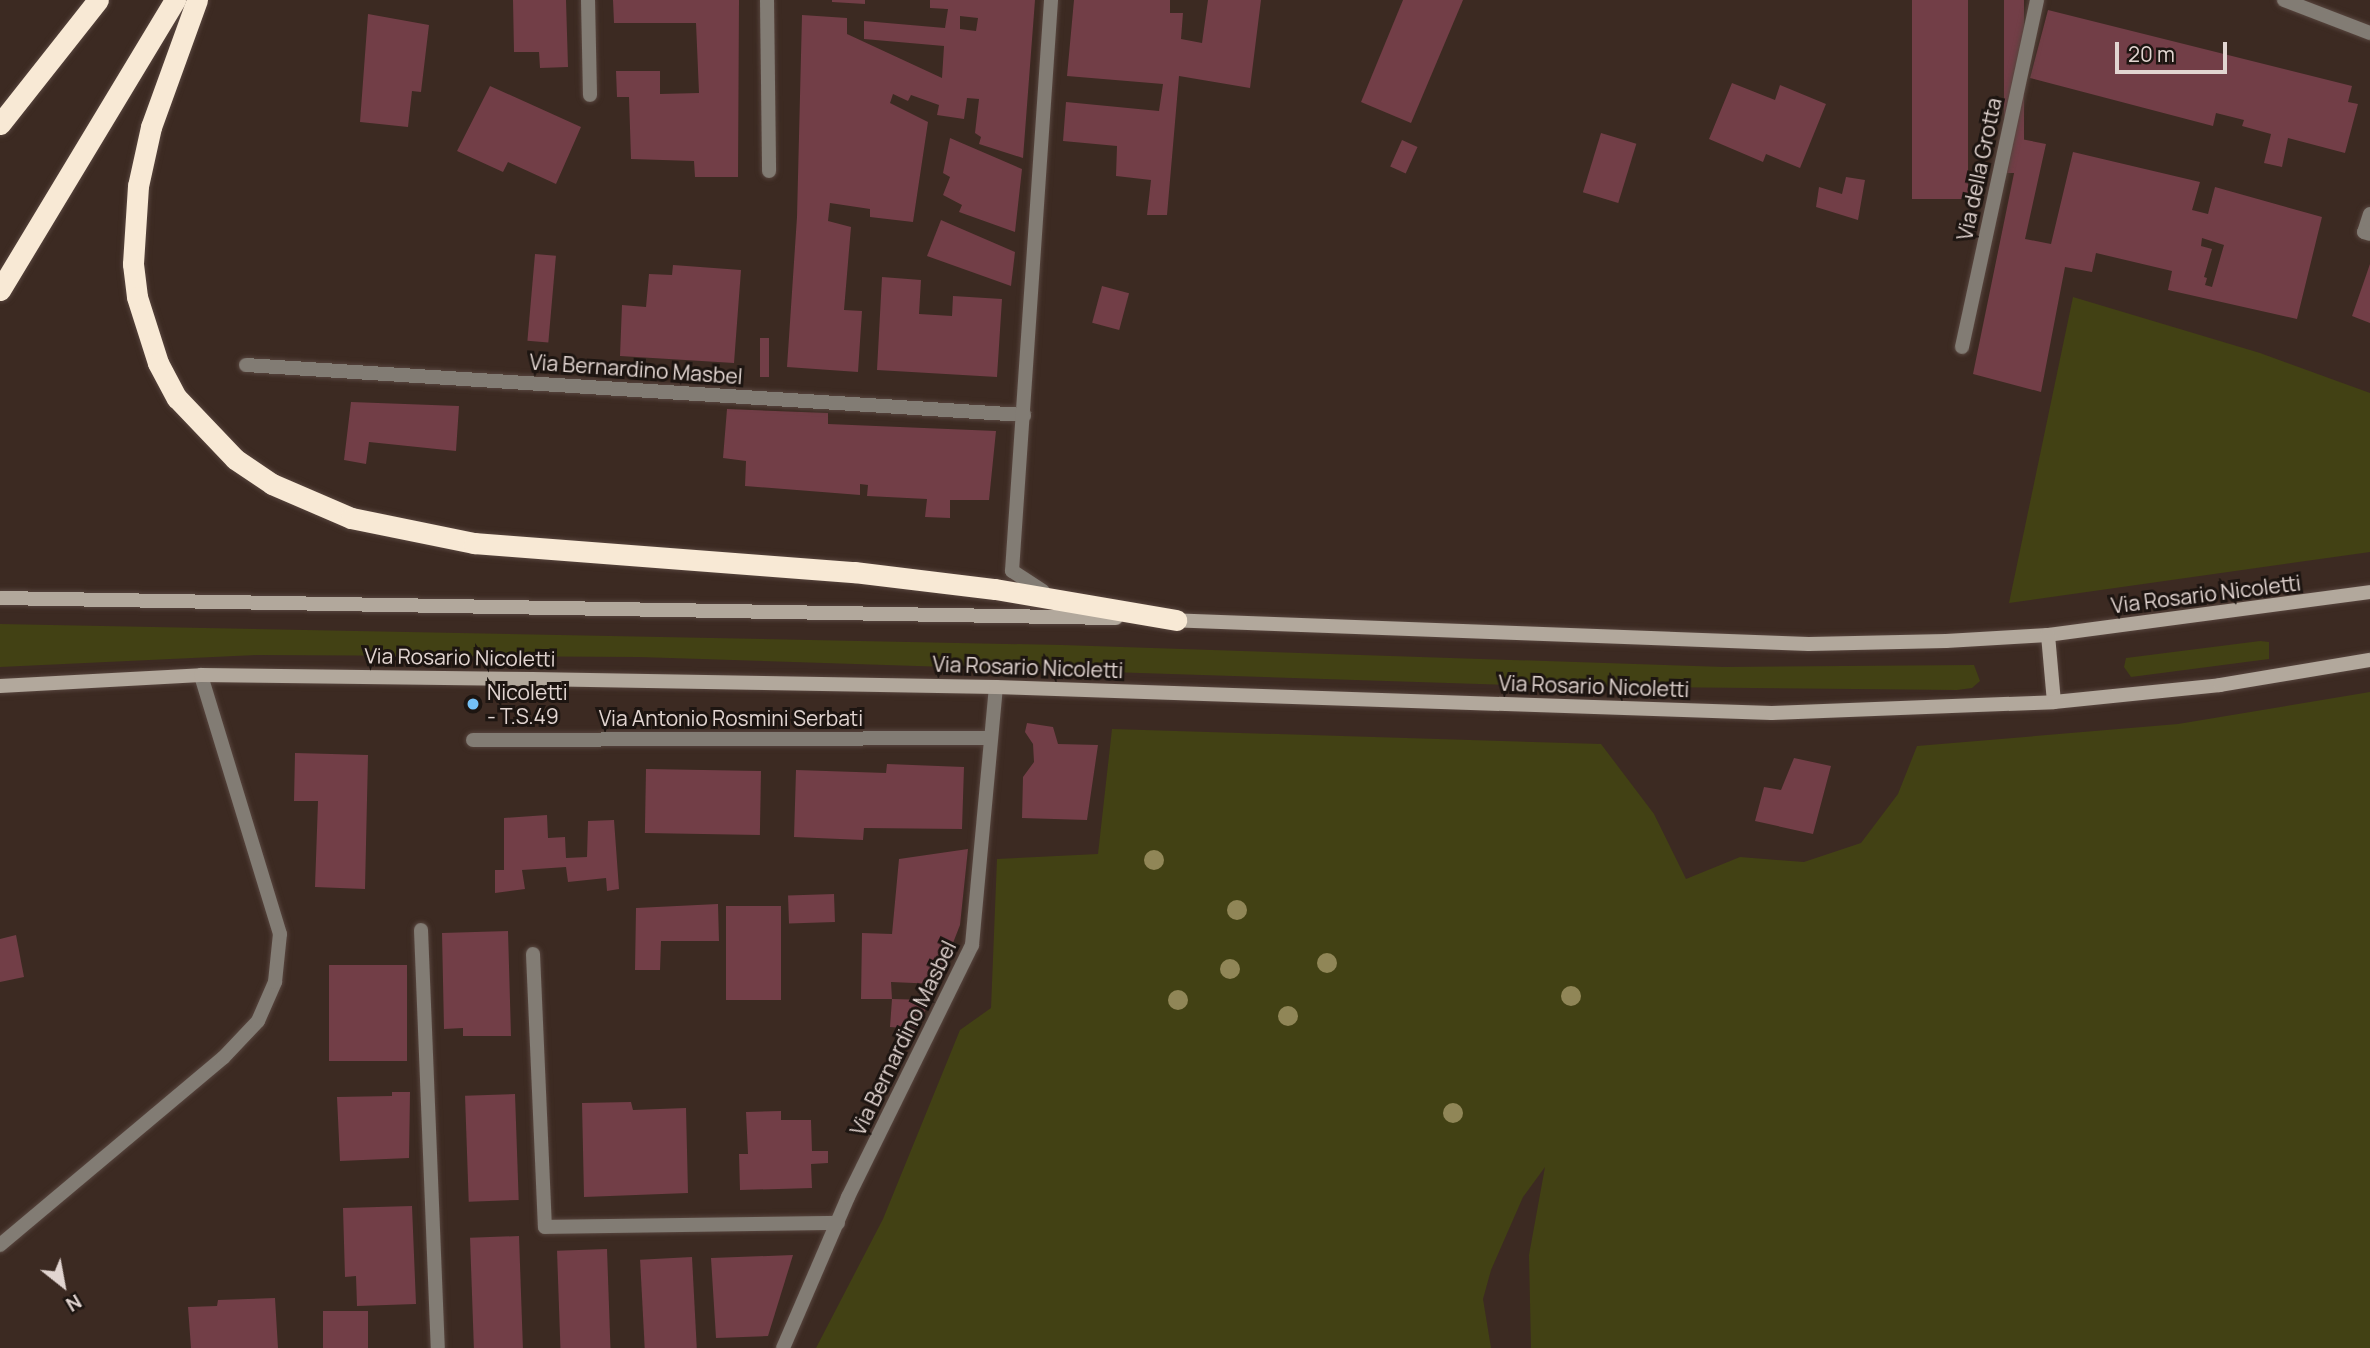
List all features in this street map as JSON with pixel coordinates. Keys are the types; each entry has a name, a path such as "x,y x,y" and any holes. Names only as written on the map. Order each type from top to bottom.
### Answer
{"highway":[{"path":"0,124 98,0"},
{"path":"0,289 175,0"},
{"path":"197,0 150,127 134,226 137,297 158,363 177,398 204,430 235,459 272,484 351,518 474,543 854,572 1177,621"}],"main road":[{"name":"Via Rosario Nicoletti","path":"0,598 1177,621 1809,644 2048,635 2370,592"},
{"path":"2048,635 2054,702"},
{"name":"Via Rosario Nicoletti","path":"0,686 201,675 996,687 1772,713 2054,702 2220,685 2370,660"}],"street":[{"path":"588,0 590,95"},
{"path":"766,0 769,171"},
{"path":"1051,0 1012,571 1042,591 1098,607"},
{"name":"Via della Grotta","path":"1962,347 2036,0"},
{"path":"2284,0 2370,33"},
{"path":"2370,214 2364,232 2370,234"},
{"name":"Via Bernardino Masbel","path":"246,365 1024,415"},
{"path":"0,1245 223,1058 258,1021 275,982 281,934 201,675"},
{"name":"Via Bernardino Masbel","path":"783,1348 838,1223 972,945 996,687"},
{"name":"Via Antonio Rosmini Serbati","path":"473,740 990,738"},
{"path":"421,930 438,1348"},
{"path":"533,954 545,1227 838,1223"}],"shaded area":[{"path":"2073,297 2260,353 2370,393 2370,552 2009,603"},
{"path":"0,624 1062,645 1724,667 1974,665 1980,681 1972,688 1957,690 1544,686 639,657 257,655 0,667"},
{"path":"2269,642 2269,659 2131,677 2124,667 2126,658"},
{"path":"2370,692 2370,1348 1531,1348 1529,1255 1545,1167 1523,1197 1491,1270 1483,1299 1491,1348 816,1348 883,1219 960,1030 991,1008 997,859 1098,854 1112,729 1601,744 1654,814 1686,879 1740,857 1804,862 1861,843 1898,794 1917,746 2178,724"}],"building":[{"path":"513,0 566,0 568,67 540,68 539,52 514,52"},
{"path":"613,0 739,0 738,177 695,177 694,161 631,159 629,97 617,97 616,71 660,71 660,94 699,93 696,23 614,23"},
{"path":"865,0 865,4 832,2"},
{"path":"930,0 1035,0 1023,158 979,144 981,137 975,133 979,99 967,98 964,119 937,115 939,105 911,95 908,101 893,94 890,103 928,122 913,222 870,217 870,209 830,203 828,221 851,227 844,310 862,311 858,372 787,367 797,217 802,15 847,18 847,34 942,78 944,46 864,39 864,21 945,28 948,9 930,8","holes":["960,16 978,18 976,31 960,29"]},
{"path":"1074,0 1170,0 1170,13 1183,13 1181,39 1202,43 1208,0 1261,0 1250,88 1179,76 1167,215 1147,215 1151,180 1116,176 1117,146 1063,141 1066,102 1159,111 1163,84 1067,76"},
{"path":"1403,0 1463,0 1411,123 1361,102"},
{"path":"1912,0 1968,0 1968,199 1912,199"},
{"path":"2004,0 2024,0 2024,173 2004,173"},
{"path":"2048,10 2352,86 2348,102 2358,104 2345,153 2288,138 2282,167 2264,163 2271,134 2242,126 2244,120 2216,113 2213,126 2030,78"},
{"path":"368,14 429,25 421,92 412,91 408,127 360,122"},
{"path":"1732,83 1775,100 1780,85 1826,104 1800,168 1766,154 1763,162 1709,139"},
{"path":"490,86 581,127 556,184 508,162 503,172 457,151"},
{"path":"1601,133 1636,144 1618,203 1583,192"},
{"path":"950,138 1022,169 1015,232 959,212 962,205 943,195 950,177 943,173"},
{"path":"2021,139 2046,144 2025,239 2051,244 2073,152 2200,182 2192,210 2208,214 2215,187 2322,217 2297,319 2168,290 2172,271 2096,253 2092,272 2065,267 2041,392 1973,374","holes":["2202,238 2224,245 2212,287 2205,285 2207,278 2204,277 2212,249 2201,246"]},
{"path":"1402,140 1418,147 1406,173 1390,166"},
{"path":"1846,177 1865,180 1858,220 1816,207 1819,187 1842,194"},
{"path":"941,220 1015,252 1011,286 927,256"},
{"path":"535,254 556,256 548,342 527,341"},
{"path":"2370,264 2370,323 2352,316"},
{"path":"673,265 741,270 734,363 620,356 622,305 646,307 649,274 672,275"},
{"path":"882,277 921,280 919,314 952,316 953,296 1002,299 997,377 877,370"},
{"path":"1102,286 1129,293 1119,330 1092,323"},
{"path":"760,338 769,338 769,377 760,377"},
{"path":"351,402 459,406 456,451 369,442 366,464 344,460"},
{"path":"727,409 828,413 828,424 996,431 989,500 950,500 950,518 925,517 927,499 867,496 868,485 860,484 860,495 745,486 746,461 723,458"},
{"path":"1027,723 1053,727 1058,744 1098,745 1087,820 1022,818 1023,777 1034,762 1033,744 1025,732"},
{"path":"295,753 368,755 365,889 315,887 318,801 294,801"},
{"path":"1794,758 1831,766 1813,834 1755,821 1764,787 1781,790"},
{"path":"887,764 964,767 962,829 864,828 863,840 794,837 796,770 886,773"},
{"path":"646,769 761,771 760,835 645,833"},
{"path":"547,815 548,838 565,837 566,858 587,857 588,821 614,820 619,889 607,891 606,878 568,882 566,867 522,870 525,889 495,893 495,870 504,870 504,818"},
{"path":"968,849 960,925 937,984 891,982 892,999 861,999 862,933 892,934 899,859"},
{"path":"834,894 835,922 789,924 788,896"},
{"path":"718,904 719,941 661,941 660,970 635,970 636,908"},
{"path":"726,906 781,906 781,1000 726,1000"},
{"path":"508,931 511,1036 463,1036 463,1028 444,1029 442,933"},
{"path":"16,935 24,977 0,982 0,939"},
{"path":"329,965 407,965 407,1061 329,1061"},
{"path":"892,999 930,1000 917,1029 890,1027"},
{"path":"392,1092 410,1092 409,1158 340,1161 337,1097 392,1096"},
{"path":"515,1094 519,1200 469,1202 465,1096"},
{"path":"631,1102 633,1110 686,1108 688,1193 584,1197 582,1103"},
{"path":"781,1111 781,1120 811,1120 812,1151 828,1151 828,1163 811,1164 812,1188 740,1190 739,1154 748,1154 746,1112"},
{"path":"412,1206 416,1304 357,1306 356,1276 345,1277 343,1208"},
{"path":"519,1236 523,1348 474,1348 470,1238"},
{"path":"607,1249 610,1348 560,1348 557,1251"},
{"path":"793,1255 768,1336 716,1338 711,1258"},
{"path":"692,1257 697,1348 645,1348 640,1260"},
{"path":"275,1298 278,1348 191,1348 188,1307 217,1306 218,1300"},
{"path":"323,1311 368,1311 368,1348 323,1348"}],"place":[{"name":"Nicoletti - T.S.49","path":"473,704"}]}
